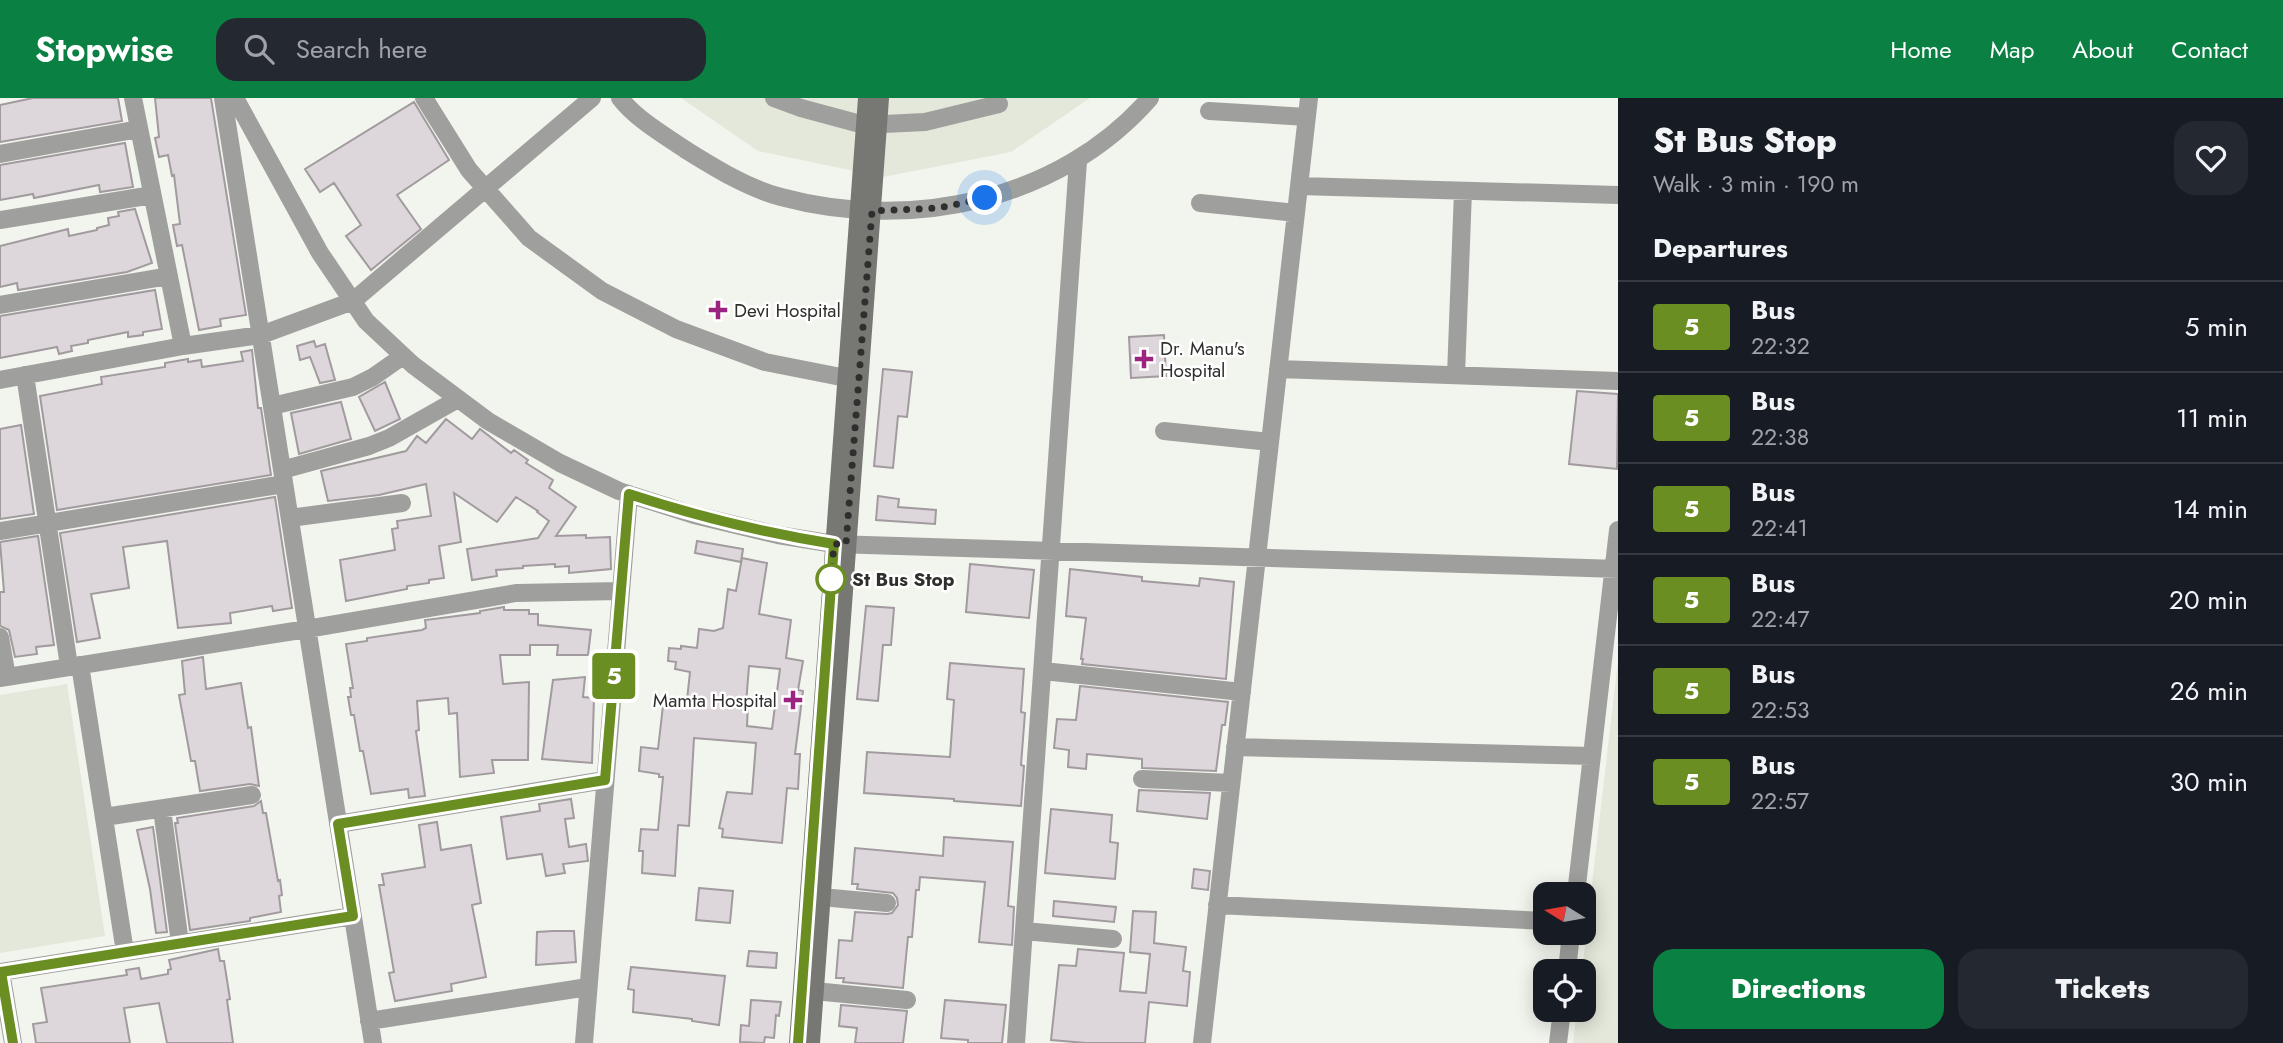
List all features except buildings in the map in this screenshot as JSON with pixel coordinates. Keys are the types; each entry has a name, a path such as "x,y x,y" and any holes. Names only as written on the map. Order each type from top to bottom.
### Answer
{"main road":[{"path":"798,1043 865,211 871,125 867,98"},
{"path":"871,125 880,98"},
{"path":"811,1043 840,544 846,378 865,211"}],"street":[{"path":"133,98 183,346"},
{"path":"223,98 373,1043"},
{"path":"236,98 320,253 366,321 403,356 488,421 560,463 629,494 694,515 778,535 840,544 1616,569"},
{"path":"424,98 469,170 529,238 602,291 676,329 765,362 846,378"},
{"path":"0,380 183,346 261,335 353,302 593,98"},
{"path":"620,98 662,134 719,171 780,197 865,211 939,208 1008,192 1078,160 1133,118 1150,98"},
{"path":"774,98 801,108 871,125 925,122 999,104"},
{"path":"1202,1043 1309,98"},
{"path":"1209,111 1307,117"},
{"path":"0,153 139,129"},
{"path":"1016,1043 1078,160"},
{"path":"1299,186 1618,195"},
{"path":"1456,375 1464,191"},
{"path":"0,220 152,195"},
{"path":"1200,203 1296,213"},
{"path":"0,305 169,276"},
{"path":"272,406 354,387 403,356"},
{"path":"1278,369 1618,382"},
{"path":"25,375 47,523 104,817 125,952"},
{"path":"0,531 283,477 379,442 458,399"},
{"path":"1164,431 1270,442"},
{"path":"584,1043 629,494"},
{"path":"290,518 402,503"},
{"path":"1577,882 1616,569 1618,530"},
{"path":"0,637 3,678 516,593 621,591"},
{"path":"1042,671 1241,692"},
{"path":"1235,747 1592,756"},
{"path":"1142,779 1231,783"},
{"path":"338,824 605,780"},
{"path":"104,817 252,795"},
{"path":"162,808 180,943"},
{"path":"821,897 887,903"},
{"path":"1217,905 1533,920"},
{"path":"13,1043 1,972 353,916"},
{"path":"1024,931 1113,939"},
{"path":"369,1021 588,986"},
{"path":"814,991 907,1000"},
{"path":"1558,1043 1561,1022"}],"shaded area":[{"path":"681,98 1090,98 1011,152 883,177 758,151"},
{"path":"1618,660 1618,1043 1573,1043 1576,1022 1596,1022 1596,959 1583,959 1585,945 1596,945 1596,882 1592,882"},
{"path":"67,684 105,936 0,953 0,695"}],"bus line":[{"name":"5","path":"13,1043 1,972 353,916 338,824 605,780 629,494 694,515 778,535 834,544 798,1043"}],"place":[{"name":"Devi Hospital","path":"718,310"},
{"name":"Dr. Manu's Hospital","path":"1144,359"},
{"name":"St Bus Stop","path":"831,579"},
{"name":"Mamta Hospital","path":"793,700"}],"route":[{"path":"831,579 834,544 846,544 872,211 939,208 985,198"}]}
